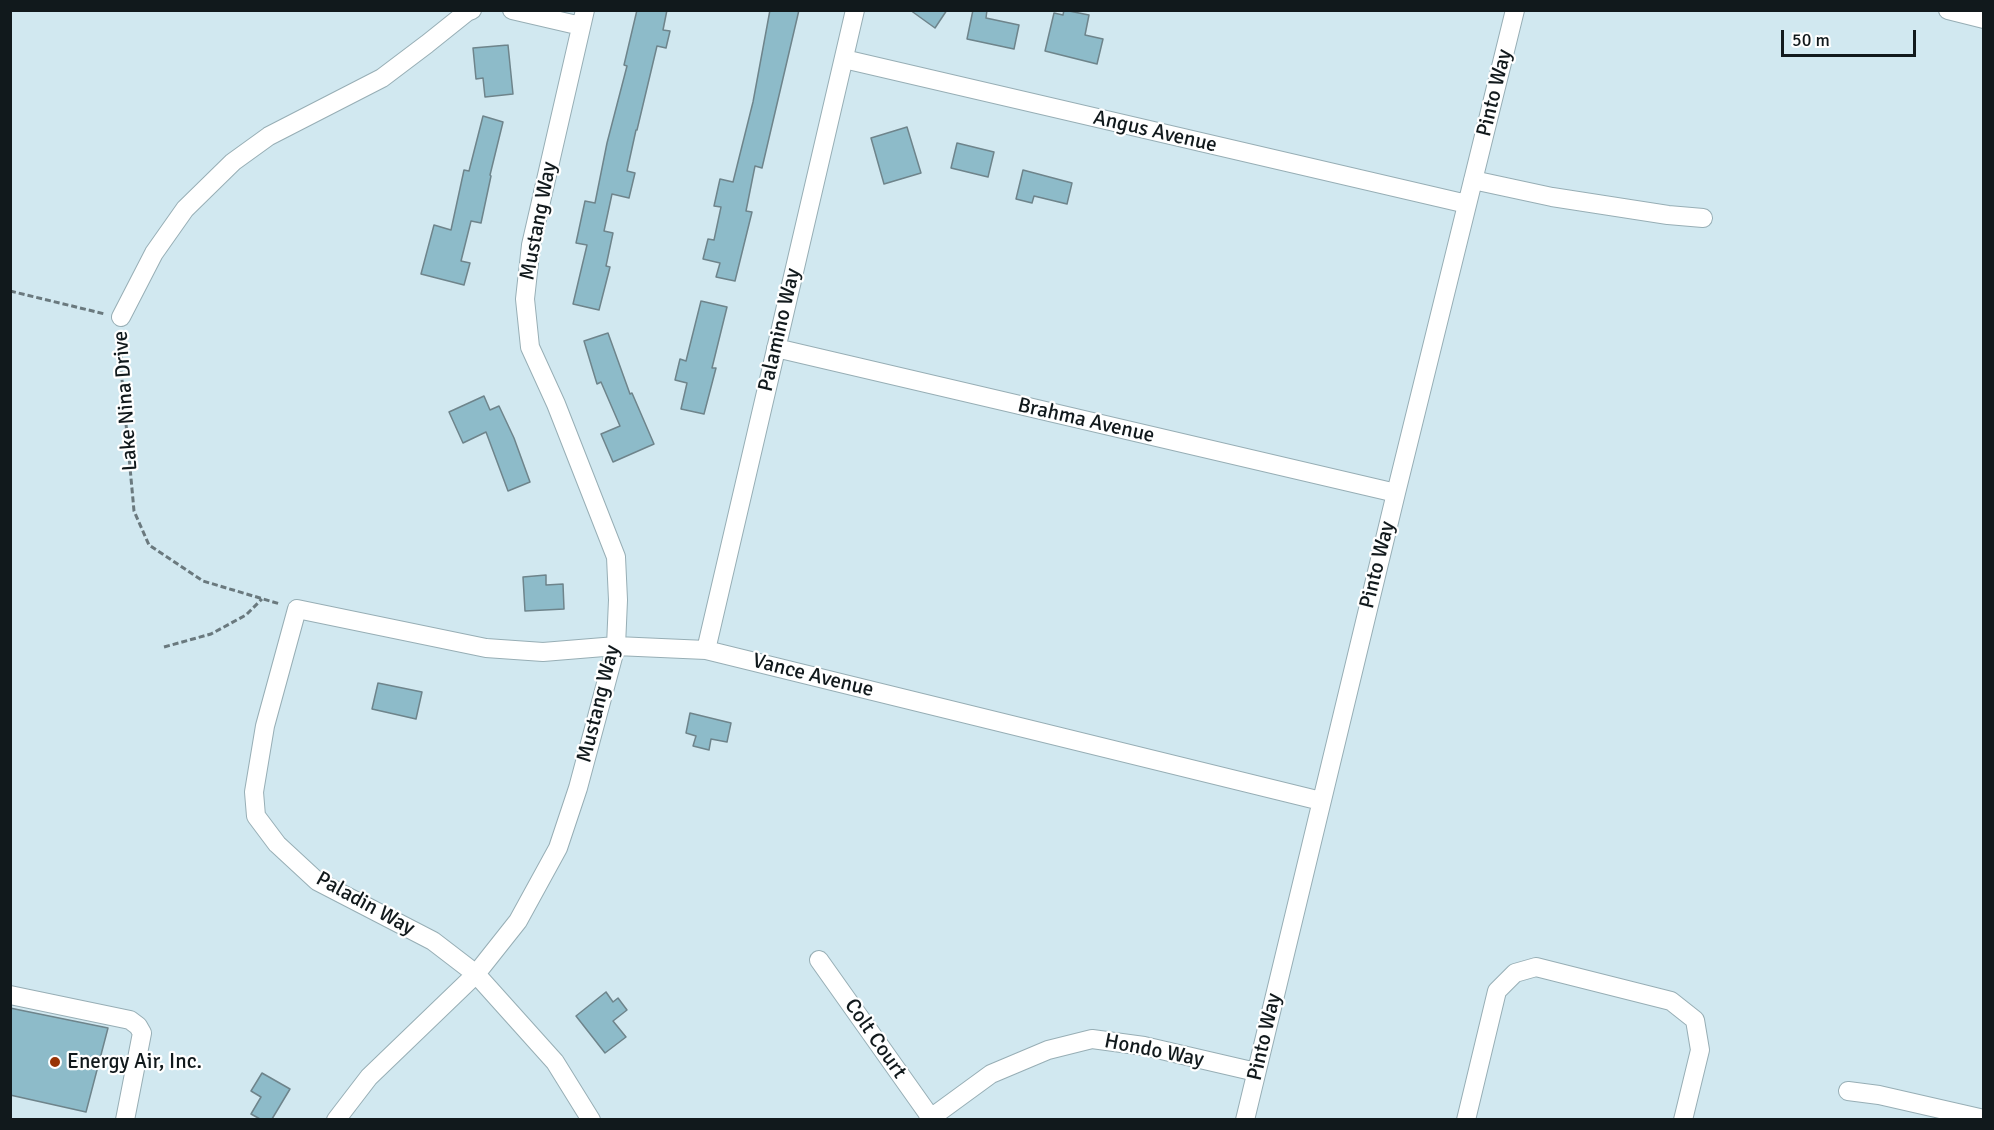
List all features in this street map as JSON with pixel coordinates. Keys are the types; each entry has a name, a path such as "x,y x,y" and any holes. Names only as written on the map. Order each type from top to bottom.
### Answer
{"street":[{"path":"512,10 583,18"},
{"name":"Palamino Way","path":"706,650 855,10"},
{"name":"Pinto Way","path":"1245,1119 1515,10"},
{"path":"1948,10 1983,19"},
{"name":"Lake Nina Drive","path":"121,318 154,253 185,209 233,162 269,136 382,78 468,11"},
{"name":"Mustang Way","path":"336,1119 369,1077 476,974 518,921 558,848 578,788 616,646 618,600 616,557 556,404 530,347 525,299 531,245 583,18"},
{"name":"Angus Avenue","path":"844,59 1467,204"},
{"path":"1473,180 1552,197 1668,215 1703,218"},
{"name":"Brahma Avenue","path":"776,348 1396,493"},
{"name":"Vance Avenue","path":"297,609 486,648 543,652 616,646 706,650 1321,801"},
{"name":"Paladin Way","path":"297,609 266,726 254,792 256,816 277,844 317,881 433,940 476,974 555,1062 591,1119"},
{"name":"Colt Court","path":"819,960 929,1119"},
{"path":"1466,1119 1497,991 1515,973 1536,967 1671,1001 1695,1020 1700,1050 1683,1119"},
{"path":"10,995 130,1020 138,1026 142,1033 125,1119"},
{"name":"Hondo Way","path":"929,1119 991,1074 1048,1050 1092,1039 1144,1046 1256,1072"},
{"path":"1848,1091 1879,1095 1983,1119"}],"path":[{"path":"10,291 121,318"},
{"name":"Lake Nina Drive","path":"121,318 120,369 134,511 149,545 204,581 297,609"},
{"path":"164,647 212,634 246,615 262,599"}],"building":[{"path":"637,10 667,10 663,30 670,31 666,48 657,46 636,130 627,171 635,173 629,198 612,194 604,231 613,233 606,266 610,267 599,310 573,304 587,245 576,243 585,201 595,203 607,143 627,66 624,65"},
{"path":"770,10 799,10 762,168 755,166 746,211 752,212 735,281 716,277 720,263 703,259 708,239 714,240 721,207 714,206 720,179 733,182 753,102"},
{"path":"910,10 947,10 935,28"},
{"path":"973,10 987,10 986,18 1019,25 1014,49 967,39"},
{"path":"1064,10 1089,15 1085,35 1103,39 1097,64 1045,51 1054,13 1063,15"},
{"path":"508,45 513,94 485,97 483,78 476,79 473,48"},
{"path":"483,116 503,122 481,223 471,221 461,261 470,263 464,285 421,274 434,225 451,230 464,170 469,171"},
{"path":"907,127 921,173 884,184 871,138"},
{"path":"957,143 994,152 988,177 951,168"},
{"path":"1023,170 1072,183 1067,204 1034,196 1032,203 1016,199"},
{"path":"701,301 727,307 712,368 716,368 704,414 681,409 687,383 675,380 680,359 686,361"},
{"path":"608,333 630,394 632,393 654,444 613,462 601,434 620,426 601,382 597,384 584,341"},
{"path":"484,396 490,410 499,406 514,438 530,482 508,491 486,432 463,443 449,412"},
{"path":"546,575 546,585 563,584 564,609 525,611 523,577"},
{"path":"378,683 422,692 416,719 372,709"},
{"path":"690,713 731,723 727,742 711,739 709,750 693,746 696,736 686,733"},
{"path":"606,992 613,1002 618,998 627,1010 613,1021 626,1037 605,1053 576,1016"},
{"name":"Energy Air, Inc.","path":"10,1008 108,1028 86,1112 10,1095"},
{"path":"262,1073 290,1089 272,1119 260,1119 251,1114 261,1097 251,1091"}],"place":[{"name":"Energy Air, Inc.","path":"55,1062"}]}
